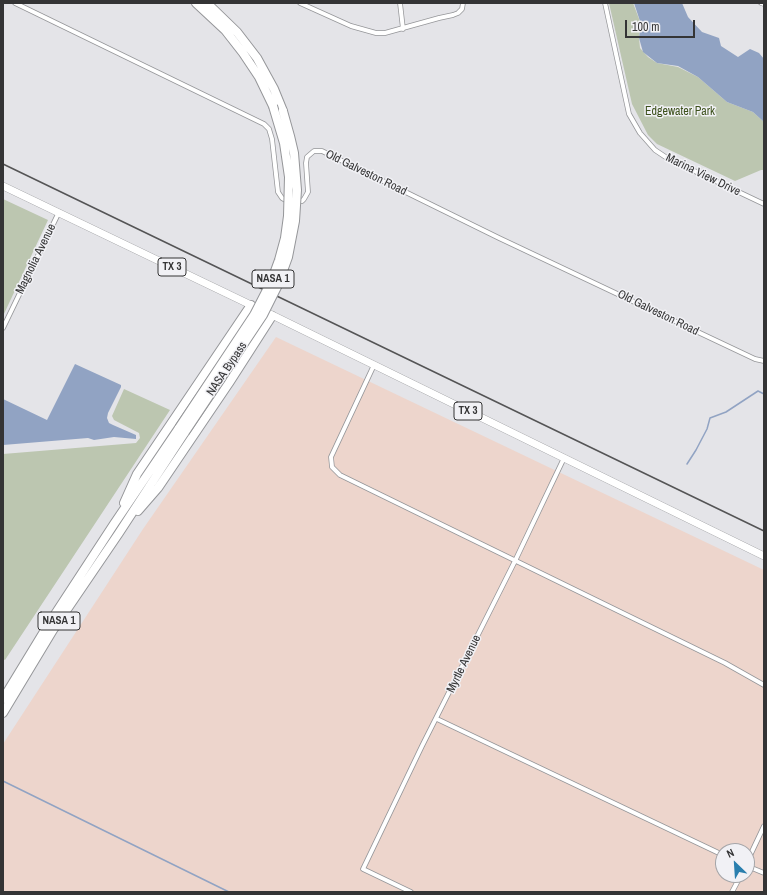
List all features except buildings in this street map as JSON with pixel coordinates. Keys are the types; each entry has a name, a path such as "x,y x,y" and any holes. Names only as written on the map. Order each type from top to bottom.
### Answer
{"highway":[{"name":"NASA Bypass","path":"3,712 53,630 119,533 254,315 271,282 285,238 288,216 289,177 284,143 273,106 259,77 244,52 225,30 196,3"},
{"name":"NASA Bypass","path":"3,699 48,625 114,524 263,315 278,287 286,262 294,230 297,190 294,153 290,136 274,89 257,58 237,32 207,3"},
{"path":"114,524 137,474 251,305"},
{"path":"119,533 158,488 272,316"},
{"path":"205,372 214,370 221,372 229,383"}],"main road":[{"name":"TX 3","path":"3,186 251,305 764,556"}],"street":[{"name":"Old Galveston Road","path":"15,3 264,124 269,129 272,139 278,192 285,201 298,202 304,199 308,188 307,157 314,151 322,151 499,238 748,356 764,361"},
{"path":"300,3 365,31 376,33 385,33 403,29 458,13 462,9 463,3"},
{"path":"400,3 403,29"},
{"name":"Marina View Drive","path":"605,3 629,114 640,133 652,147 667,158 764,204"},
{"name":"Magnolia Avenue","path":"3,328 59,212"},
{"path":"374,365 331,457 332,467 340,475 725,663 764,685"},
{"name":"Myrtle Avenue","path":"411,892 363,869 422,746 437,719 515,561 564,458"},
{"path":"437,719 715,851"},
{"path":"755,845 764,826"},
{"path":"732,892 737,883"}],"shaded area":[{"path":"276,337 764,570 764,892 3,892 3,744 143,529"}],"green space":[{"name":"Edgewater Park","path":"609,3 633,3 641,24 639,38 640,48 648,57 657,63 678,67 698,77 727,102 753,112 764,122 764,170 735,181 657,144 648,135 632,104"},
{"path":"3,199 48,220 3,316"},
{"path":"124,389 170,410 5,660 3,659 3,454 136,443 140,438 139,433 114,420 112,416"}],"water":[{"path":"634,3 682,3 688,17 702,32 719,38 721,46 738,57 750,49 759,53 764,59 764,122 753,112 727,102 698,77 678,66 657,63 643,52 639,38 641,24"},
{"path":"75,364 121,385 107,418 109,423 136,435 136,439 114,437 94,440 88,438 3,445 3,399 47,420"}],"waterway":[{"path":"687,464 707,429 710,418 726,412 758,391 764,394"},
{"path":"3,781 229,892"}],"railway":[{"path":"3,164 764,531"}]}
